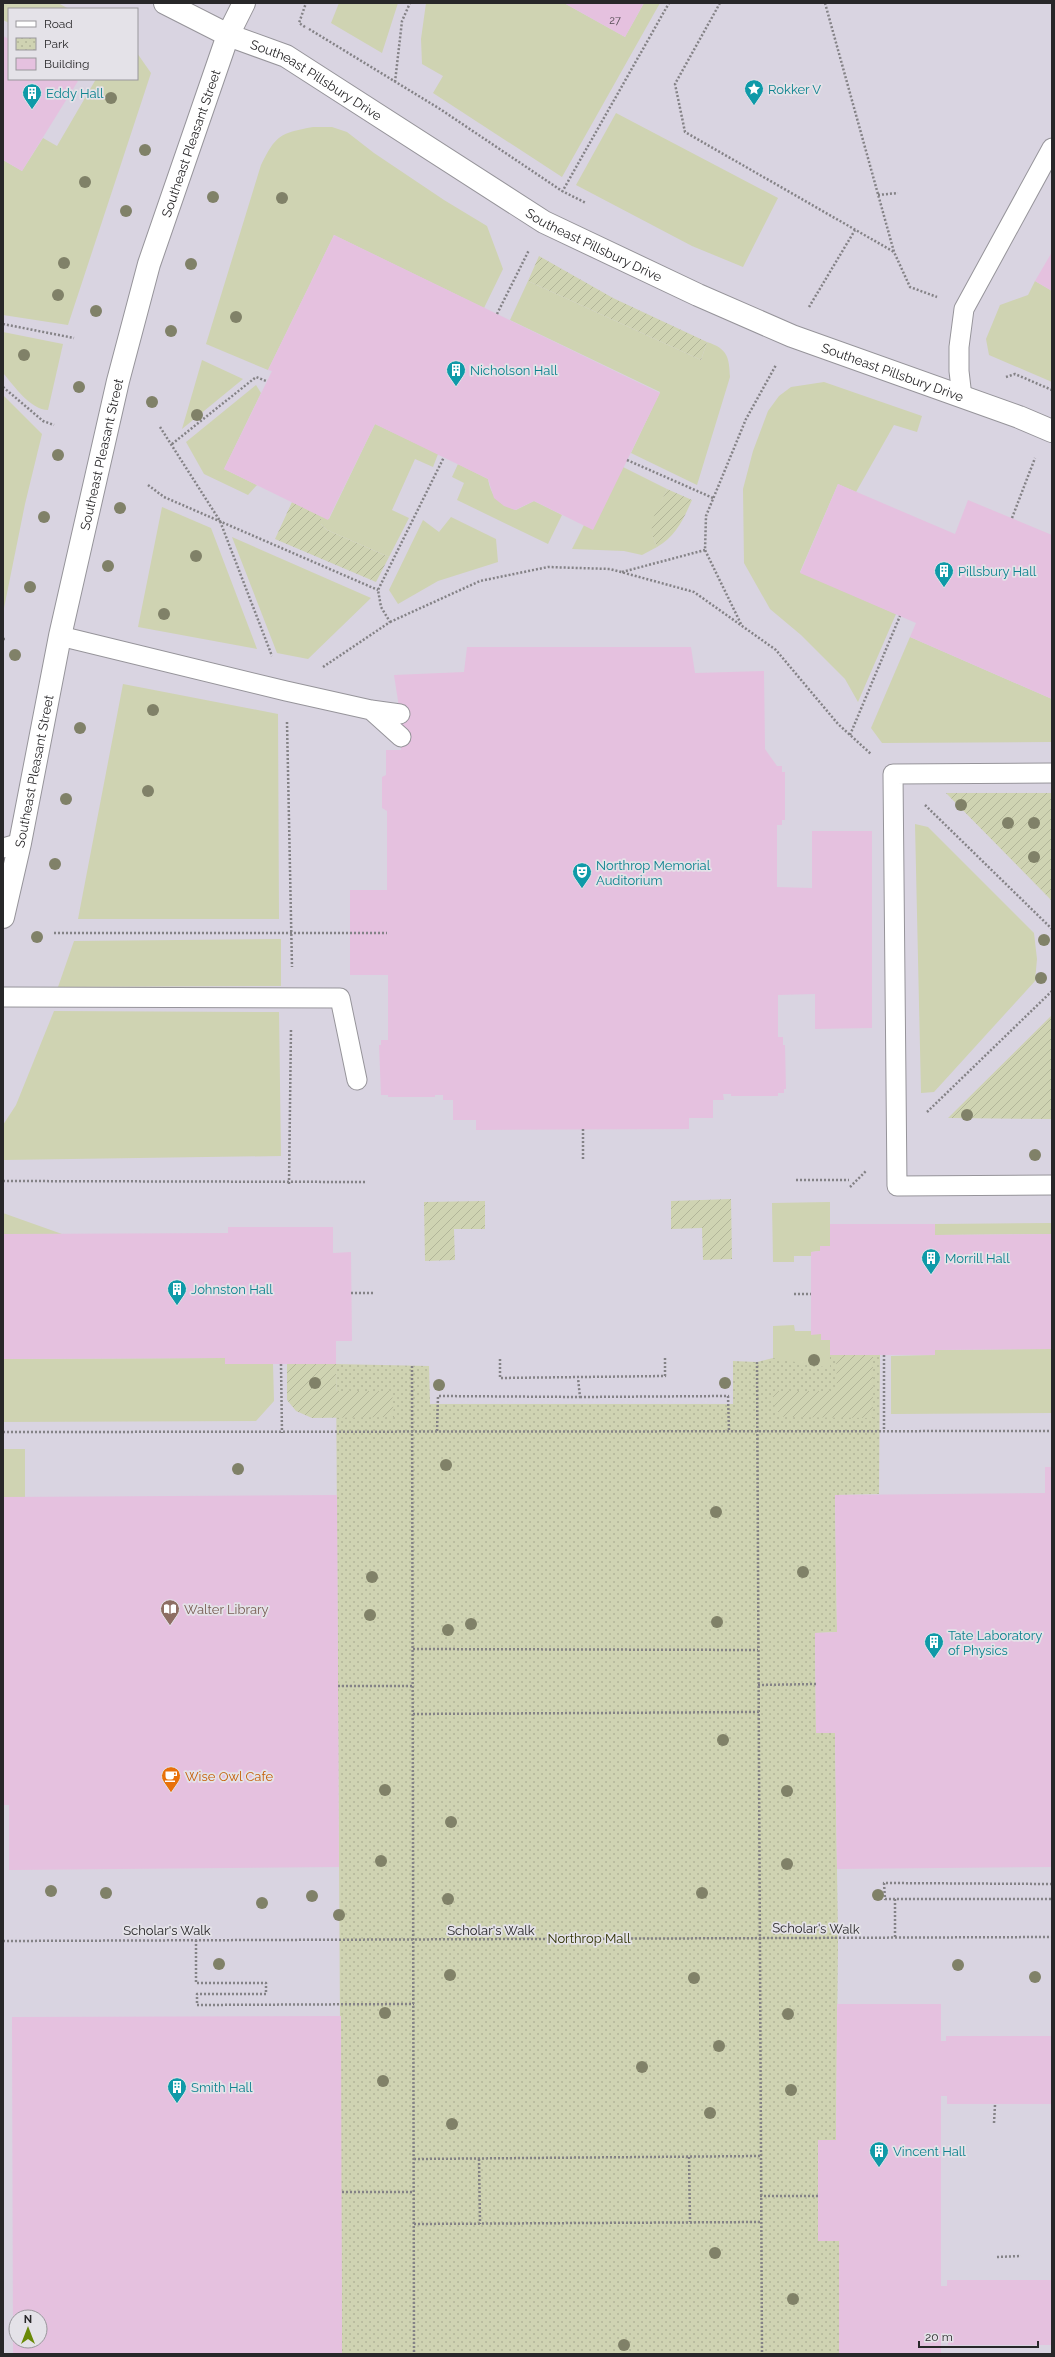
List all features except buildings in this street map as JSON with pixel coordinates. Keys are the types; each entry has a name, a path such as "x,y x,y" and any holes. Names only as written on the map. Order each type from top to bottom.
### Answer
{"street":[{"name":"Southeast Pillsbury Drive","path":"165,3 228,35 286,56 544,222 698,295 792,336 962,396 1052,431"},
{"name":"Southeast Pleasant Street","path":"3,918 11,846 92,490 148,264 228,35 244,3"}],"lane":[{"path":"962,396 958,363 960,328 964,309 1052,148"},
{"path":"60,636 286,691 371,710 400,714"},
{"path":"371,710 401,737"},
{"path":"1052,773 893,774 896,1186 1052,1185"},
{"path":"3,998 340,998 357,1080"}],"path":[{"path":"306,3 299,23 446,114 562,191 588,205"},
{"path":"395,82 402,21 410,3"},
{"path":"497,314 544,222 558,201 562,191 670,3"},
{"path":"720,3 675,84 685,132 894,252"},
{"path":"825,3 894,252 910,287"},
{"path":"878,195 898,193"},
{"path":"809,306 855,230"},
{"path":"802,304 815,309"},
{"path":"3,324 74,338"},
{"path":"742,626 705,550 706,516 746,419 780,360"},
{"path":"958,363 999,379 1015,374 1052,390"},
{"path":"172,444 256,377 266,381"},
{"path":"3,388 43,421 54,425"},
{"path":"160,427 220,521 286,691 293,933 288,1184"},
{"path":"1012,518 1037,454"},
{"path":"390,622 381,607 378,590 444,457"},
{"path":"627,460 713,498"},
{"path":"148,485 164,497 378,590"},
{"path":"621,572 705,550"},
{"path":"286,691 390,622 480,581 548,567 610,569 694,592 776,650 850,736 893,774 1052,929"},
{"path":"850,736 900,616"},
{"path":"54,933 387,933"},
{"path":"850,1187 1052,992"},
{"path":"583,1129 583,1160"},
{"path":"796,1180 849,1180"},
{"path":"3,1181 288,1184 366,1182"},
{"path":"352,1294 374,1294"},
{"path":"794,1294 811,1294"},
{"path":"884,1355 884,1430"},
{"path":"500,1359 500,1378 578,1378 665,1376 665,1358"},
{"path":"757,1362 760,2196 762,2354"},
{"path":"281,1364 282,1433"},
{"path":"412,1366 414,2354"},
{"path":"578,1378 580,1397"},
{"path":"438,1431 438,1396 728,1396 729,1430"},
{"path":"3,1432 282,1433 729,1430 1052,1431"},
{"path":"413,1649 758,1650"},
{"path":"758,1685 816,1684"},
{"path":"338,1686 413,1686"},
{"path":"413,1714 759,1712"},
{"path":"1052,1884 884,1883 885,1898 895,1899 1052,1899"},
{"path":"895,1899 895,1938"},
{"name":"Scholar's Walk","path":"3,1941 340,1938 414,1940 1052,1937"},
{"path":"196,1940 196,1983 266,1983 266,1994 197,1994 197,2005 414,2004"},
{"path":"994,2123 995,2105"},
{"path":"414,2159 760,2156"},
{"path":"689,2157 690,2222"},
{"path":"479,2159 480,2224"},
{"path":"342,2192 414,2192"},
{"path":"760,2196 818,2196"},
{"path":"414,2224 761,2222"},
{"path":"997,2257 1021,2256"}],"shaded area":[{"path":"3,3 1052,3 1052,2354 3,2354"}],"green space":[{"path":"3,3 58,3 67,8 8,8 8,22 3,20"},
{"path":"339,3 398,3 382,53 331,23"},
{"path":"426,3 564,3 625,37 644,3 660,3 562,177 433,93 443,76 422,64 421,39"},
{"path":"138,54 151,73 68,325 3,315 3,160 22,171 43,138 57,146 95,80 138,80"},
{"path":"616,113 778,198 743,267 692,246 576,185"},
{"path":"313,127 332,127 347,132 374,153 444,200 487,226 503,269 484,308 334,235 268,370 206,344 261,165 275,141 280,137 293,131"},
{"path":"539,256 613,298 707,342 701,360 528,281"},
{"path":"528,281 701,360 707,342 723,351 728,359 730,377 697,485 631,453 660,392 510,320"},
{"path":"1035,281 1052,291 1052,382 989,355 986,339 1000,305 1028,295"},
{"path":"3,332 63,344 48,410 42,409 29,402 3,373"},
{"path":"202,360 243,379 182,429"},
{"path":"824,382 922,416 917,432 894,425 856,492 838,484 800,572 896,614 858,702 845,679 801,635 770,609 744,563 743,489 753,451 768,411 779,396 791,387"},
{"path":"256,385 261,393 224,469 257,485 248,495 204,474 186,442"},
{"path":"3,395 42,434 25,504 3,613"},
{"path":"375,424 438,454 433,467 415,459 392,510 409,518 389,557 327,530 321,524 321,516 329,519"},
{"path":"458,464 488,479 491,491 500,502 505,505 516,510 534,501 562,515 548,544 457,500 464,483 452,477"},
{"path":"623,467 667,489 654,517 652,531 657,547 642,555 624,551 572,549 584,525"},
{"path":"667,489 692,500 682,521 674,533 664,543 657,547 653,538 652,523"},
{"path":"292,502 321,516 321,524 327,530 389,557 376,582 275,539"},
{"path":"162,507 211,528 257,649 138,627"},
{"path":"451,517 496,539 498,562 438,581 398,604 389,590 423,520 439,532"},
{"path":"232,537 371,598 308,659 277,653"},
{"path":"910,637 1052,699 1052,742 882,743 871,728"},
{"path":"123,684 278,714 279,919 78,919"},
{"path":"946,793 1052,793 1052,901"},
{"path":"915,824 928,827 1034,933 1037,959 1035,981 934,1092 921,1093"},
{"path":"281,939 281,986 58,987 74,941"},
{"path":"54,1011 279,1012 281,1156 3,1160 3,1125 16,1105"},
{"path":"1052,1015 1052,1119 948,1118"},
{"path":"731,1199 732,1259 703,1260 702,1228 671,1229 671,1201"},
{"path":"485,1201 485,1229 454,1229 455,1260 425,1261 424,1202"},
{"path":"830,1202 830,1246 820,1251 811,1252 811,1256 794,1256 794,1262 773,1262 772,1203"},
{"path":"3,1213 62,1234 3,1234"},
{"path":"1052,1223 1052,1234 935,1235 935,1224"},
{"path":"794,1325 795,1331 811,1331 821,1334 821,1340 830,1340 830,1355 836,1355 837,1391 773,1358 773,1326"},
{"path":"1052,1349 1052,1413 891,1414 891,1356 935,1355 935,1350"},
{"name":"Northrop Mall","path":"830,1355 880,1355 879,1494 835,1495 837,1632 815,1633 816,1733 835,1733 838,1939 836,2140 818,2140 818,2241 839,2241 839,2354 342,2354 336,1364 429,1366 430,1404 733,1404 733,1361 757,1362 773,1358 830,1368"},
{"path":"836,1355 873,1355 873,1418 784,1417 778,1412 774,1403 773,1391 837,1391"},
{"path":"225,1358 225,1364 273,1364 274,1401 256,1421 3,1422 3,1359"},
{"path":"287,1364 336,1364 336,1391 392,1391 394,1417 312,1418 296,1411 287,1400"},
{"path":"3,1449 25,1449 25,1497 3,1497"}],"place":[{"name":"Rokker V","path":"754,106"},
{"name":"Eddy Hall","path":"32,110"},
{"name":"Nicholson Hall","path":"456,387"},
{"name":"Pillsbury Hall","path":"944,588"},
{"name":"Northrop Memorial Auditorium","path":"582,889"},
{"name":"Morrill Hall","path":"931,1275"},
{"name":"Johnston Hall","path":"177,1306"},
{"name":"Walter Library","path":"170,1626"},
{"name":"Tate Laboratory of Physics","path":"934,1659"},
{"name":"Wise Owl Cafe","path":"171,1793"},
{"name":"Smith Hall","path":"177,2104"},
{"name":"Vincent Hall","path":"879,2168"}]}
